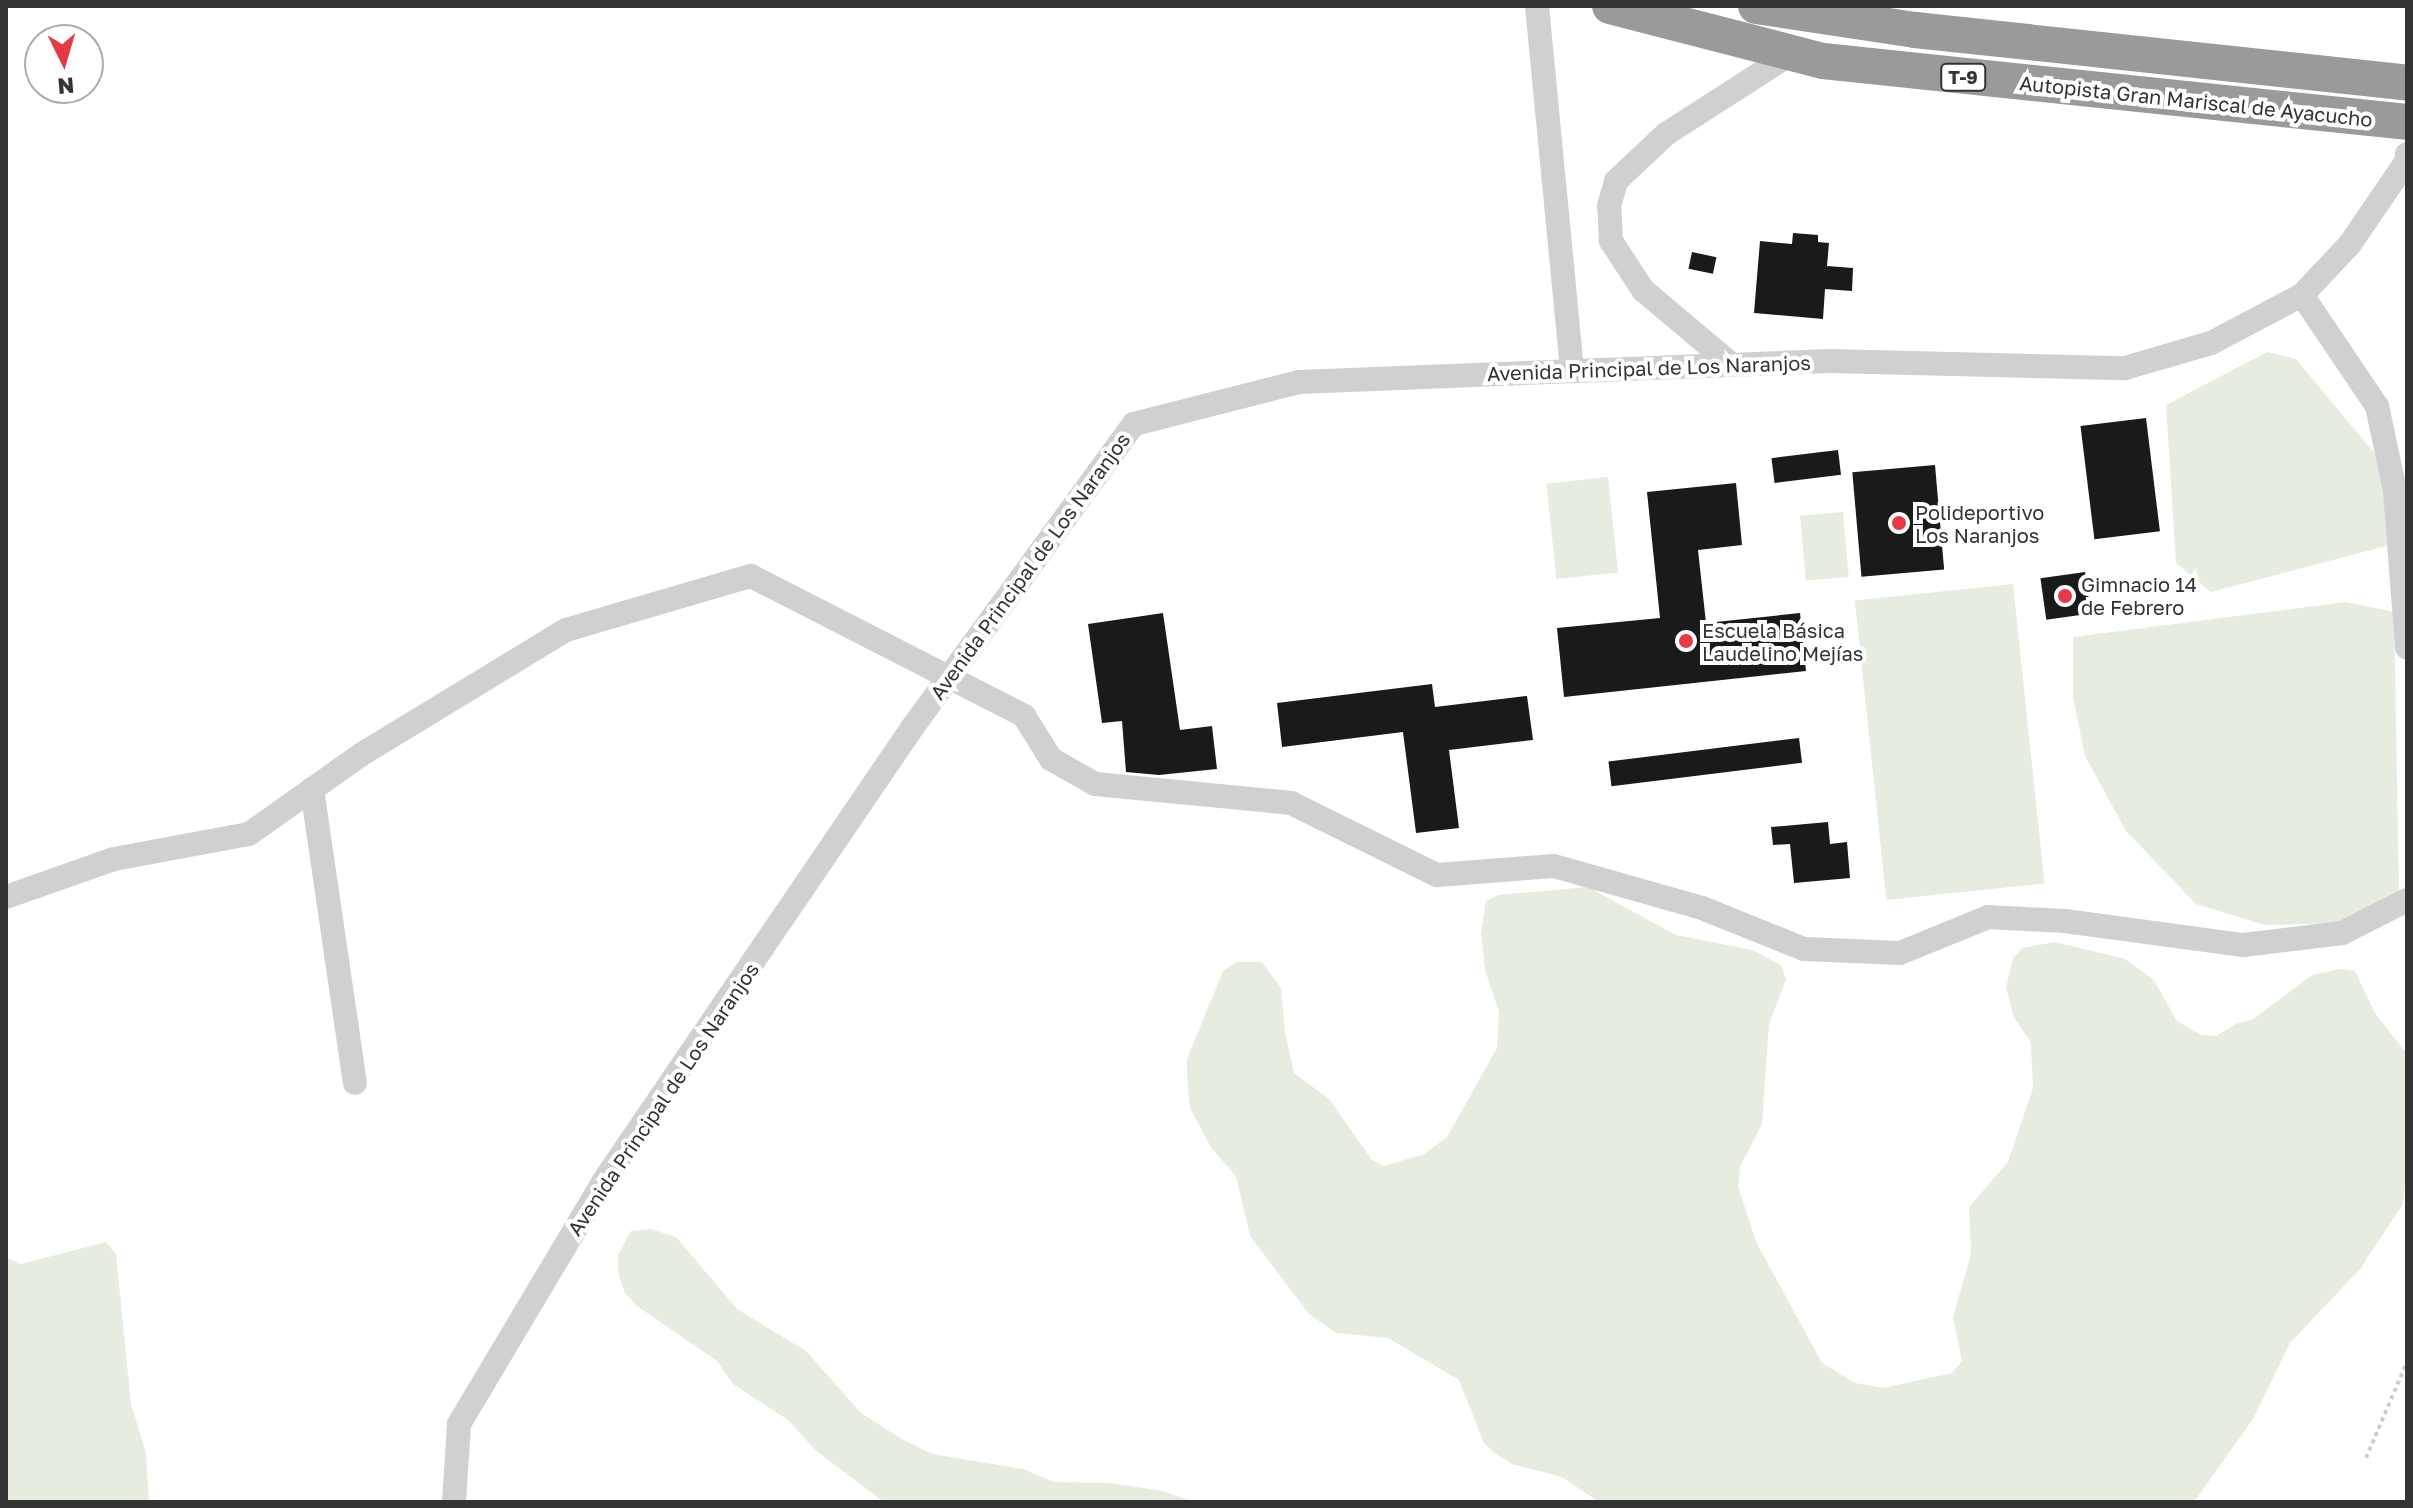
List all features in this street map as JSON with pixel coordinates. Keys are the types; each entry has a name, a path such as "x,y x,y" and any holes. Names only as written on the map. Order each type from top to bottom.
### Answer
{"highway":[{"name":"Autopista Gran Mariscal de Ayacucho","path":"1610,6 1823,61 2407,122"},
{"name":"Autopista Gran Mariscal de Ayacucho","path":"1756,6 1915,30 2407,83"}],"street":[{"path":"1537,6 1572,371"},
{"path":"1732,365 1643,290 1611,241 1609,206 1616,181 1666,134 1792,53"},
{"name":"Avenida Principal de Los Naranjos","path":"454,1502 459,1424 603,1182 950,676 1134,424 1299,382 1829,361 2125,368 2211,343 2302,295 2350,244 2406,162 2407,154"},
{"path":"2302,295 2377,406 2395,491 2407,648"},
{"path":"6,897 114,859 249,834 362,754 566,630 751,576 1024,716 1051,759 1095,784 1291,803 1437,875 1554,866 1702,908 1804,949 1900,953 1988,917 2065,921 2243,945 2342,933 2407,900"},
{"path":"312,789 355,1083"}],"path":[{"path":"2366,1458 2407,1362"}],"shaded area":[{"path":"2267,352 2296,359 2386,467 2394,544 2211,592 2176,563 2166,405"},
{"path":"1608,477 1618,572 1556,579 1546,483"},
{"path":"1843,512 1849,577 1806,581 1800,516"},
{"path":"2013,584 2044,883 1886,900 1855,601"},
{"path":"2346,602 2394,612 2399,893 2349,923 2265,925 2196,904 2126,831 2085,756 2073,698 2073,637"},
{"path":"1588,887 1676,935 1752,950 1781,965 1786,979 1769,1024 1762,1124 1740,1167 1738,1186 1756,1242 1822,1363 1855,1383 1883,1388 1952,1373 1962,1361 1953,1317 1971,1254 1969,1207 2008,1162 2033,1088 2031,1043 2014,1017 2006,988 2013,958 2023,948 2055,942 2125,959 2154,980 2176,1020 2201,1035 2216,1036 2238,1023 2252,1020 2312,975 2340,969 2355,971 2375,1013 2407,1054 2407,1162 2403,1204 2360,1269 2290,1343 2253,1419 2194,1502 1599,1502 1562,1477 1512,1464 1496,1454 1484,1443 1459,1380 1388,1338 1336,1333 1309,1314 1250,1236 1236,1176 1212,1149 1190,1108 1187,1075 1187,1059 1223,971 1237,962 1262,962 1281,988 1285,1032 1294,1073 1329,1099 1372,1160 1384,1166 1424,1154 1447,1137 1497,1048 1499,1012 1485,970 1481,934 1486,901 1498,895"},
{"path":"651,1229 676,1237 737,1309 806,1351 861,1413 900,1438 932,1454 1023,1469 1054,1482 1110,1483 1163,1491 1193,1502 884,1502 815,1450 788,1420 733,1384 717,1361 637,1306 625,1293 618,1272 618,1255 631,1231"},
{"path":"106,1242 116,1254 131,1404 146,1453 149,1502 6,1502 6,1252 7,1258 21,1264"}],"building":[{"path":"1793,233 1818,235 1818,242 1829,243 1827,266 1853,268 1852,291 1825,289 1823,319 1754,313 1760,241 1792,244"},
{"path":"1692,252 1716,257 1713,274 1688,269"},
{"path":"2146,418 2160,531 2094,539 2080,426"},
{"path":"1838,450 1841,475 1775,483 1771,458"},
{"path":"1935,465 1944,570 1861,577 1852,472"},
{"path":"1736,483 1742,545 1698,550 1706,623 1800,613 1806,671 1564,697 1557,628 1660,618 1647,492"},
{"name":"Gimnacio 14 de Febrero","path":"2085,572 2091,614 2046,620 2040,578"},
{"path":"1163,613 1180,730 1212,726 1217,769 1159,775 1126,772 1122,721 1102,723 1088,624"},
{"path":"1432,684 1435,707 1527,696 1533,740 1449,750 1459,828 1416,833 1403,732 1282,747 1277,703"},
{"path":"1799,738 1802,763 1611,786 1608,761"},
{"path":"1828,822 1830,844 1847,842 1850,878 1794,883 1790,844 1773,845 1771,827"}],"place":[{"name":"Polideportivo Los Naranjos","path":"1899,523"},
{"name":"Gimnacio 14 de Febrero","path":"2065,596"},
{"name":"Escuela Básica Laudelino Mejías","path":"1686,641"}]}
